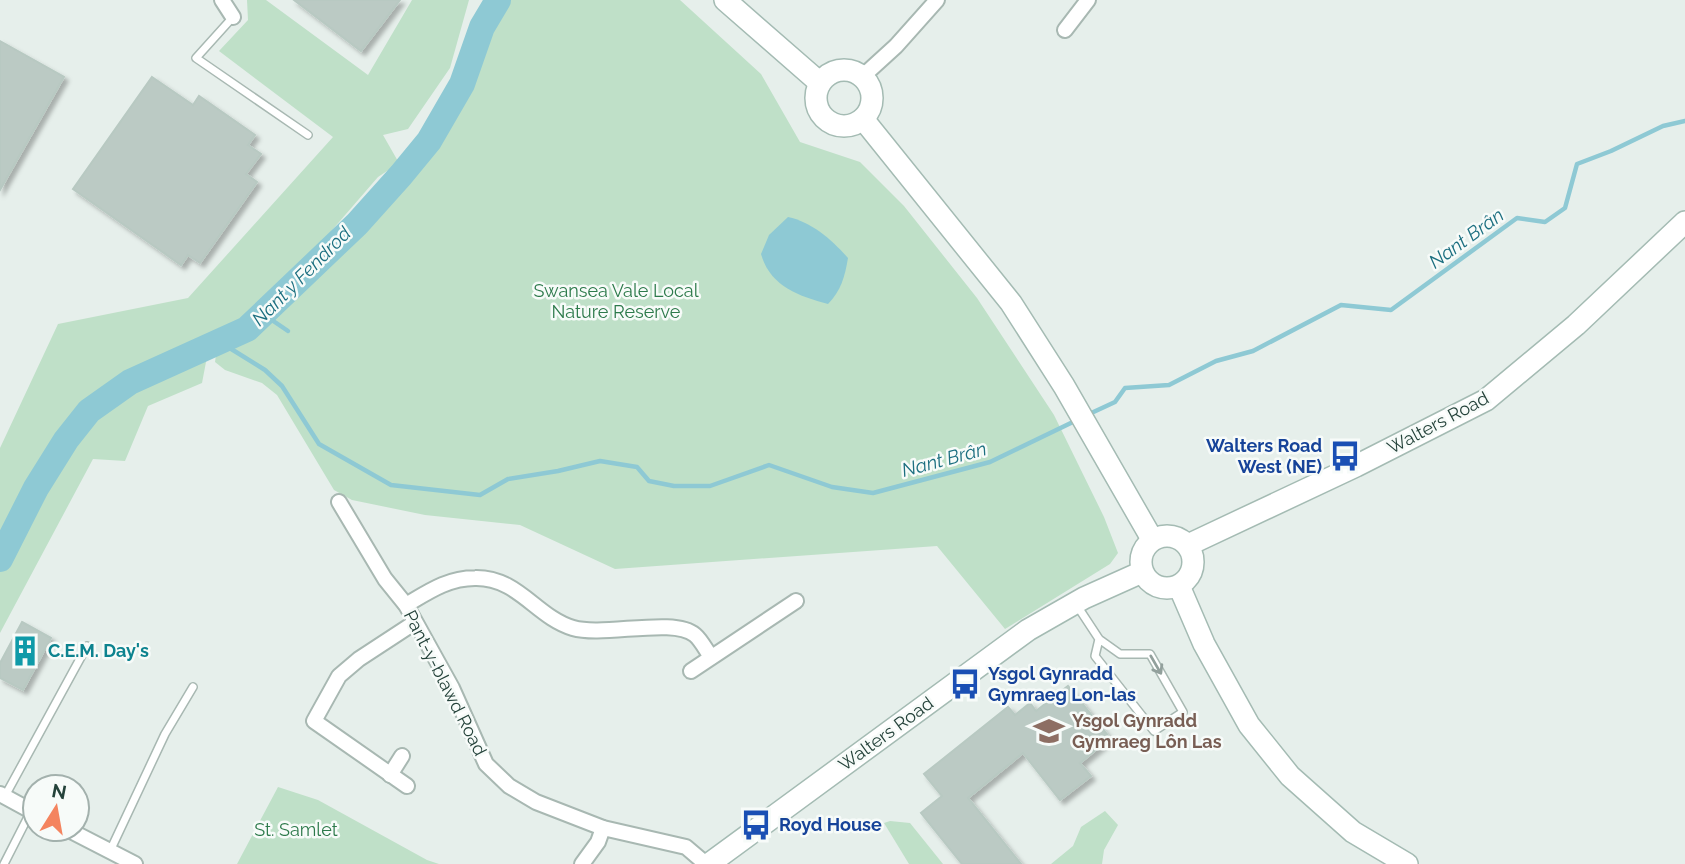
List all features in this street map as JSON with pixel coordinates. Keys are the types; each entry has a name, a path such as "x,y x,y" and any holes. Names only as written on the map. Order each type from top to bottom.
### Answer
{"main road":[{"path":"724,0 820,83"},
{"path":"839,70 848,70 862,77 868,83 872,98 868,113 855,125 834,126 825,121 818,113 815,103 820,83 832,72 839,70"},
{"path":"863,119 1011,303 1065,386 1152,539"},
{"name":"Walters Road","path":"1188,545 1356,466 1486,400 1576,326 1685,222"},
{"path":"1171,536 1188,545 1194,563 1186,580 1179,586 1157,587 1148,581 1142,572 1141,554 1152,539 1171,536"},
{"name":"Walters Road","path":"708,864 1028,630 1076,603 1142,572"},
{"path":"1179,586 1204,644 1248,725 1290,776 1353,832 1407,864"}],"street":[{"path":"222,0 233,17"},
{"path":"862,77 896,46 937,0"},
{"path":"1065,30 1087,0"},
{"name":"Pant-y-blawd Road","path":"339,502 385,579 406,605 452,688 486,764 509,786 536,802 603,828 686,847 708,864"},
{"path":"406,605 449,581 477,577 504,583 530,599 547,616 575,628 607,631 675,627 686,629 696,635 711,656"},
{"path":"691,671 796,601"},
{"path":"407,786 314,721 339,677 359,659 414,623"},
{"path":"390,775 402,756"},
{"path":"2,796 21,806"},
{"path":"582,864 598,842 603,828"},
{"path":"91,841 135,864"}],"lane":[{"path":"233,17 196,58 308,135"},
{"path":"1076,603 1099,639 1120,654 1150,654 1183,712 1154,731 1095,656 1099,639"},
{"path":"2,796 87,646"},
{"path":"110,851 165,734 193,687"},
{"path":"4,864 21,834"}],"green space":[{"path":"247,0 266,0 368,75 412,0 469,0 450,68 408,129 383,135 399,163 378,177 275,296 235,330 210,341 202,383 148,406 125,461 93,459 0,633 0,448 58,324 188,298 333,137 219,51 248,20"},
{"name":"Swansea Vale Local Nature Reserve","path":"505,0 680,0 761,74 800,142 860,162 904,206 977,298 1054,415 1104,517 1118,553 1110,564 1005,629 937,546 615,569 520,525 425,515 352,500 334,490 277,395 262,383 225,370 215,362 217,348 244,333 267,314 367,216 419,158 457,101"},
{"name":"St. Samlet","path":"278,787 318,800 439,864 237,864"},
{"path":"1105,811 1118,825 1104,850 1102,864 1051,864 1073,846 1081,827"},
{"path":"884,823 910,823 943,864 909,864"}],"water":[{"path":"788,217 797,219 821,233 848,258 842,283 828,304 787,288 778,282 765,265 761,254 769,235"}],"building":[{"path":"294,0 400,0 361,51"},
{"path":"0,41 64,77 0,190"},
{"path":"152,77 193,105 199,96 255,135 248,145 261,154 246,174 257,182 200,263 188,255 181,265 73,189"},
{"name":"C.E.M. Day's","path":"22,622 51,638 23,690 0,678 0,663"},
{"path":"1068,686 1110,738 1080,763 1091,776 1060,800 1023,753 968,798 1021,864 962,864 921,813 942,796 924,774 1008,707 1015,715 1030,703 1036,711"}],"waterway":[{"name":"Nant y Fendrod","path":"0,559 36,488 66,440 89,411 130,382 247,329 357,224 401,175 429,141 462,84 482,27 498,0"},
{"name":"Nant Brân","path":"1087,415 1115,402 1125,388 1169,385 1216,361 1253,351 1341,305 1391,310 1517,218 1545,222 1565,208 1577,164 1663,126 1685,121"},
{"path":"263,314 288,331"},
{"name":"Nant Brân","path":"214,345 228,347 265,370 282,386 319,444 391,485 480,495 508,479 600,461 637,467 649,481 674,486 710,486 769,465 832,487 873,493 990,462 1075,421"}],"place":[{"name":"Walters Road West (NE)","path":"1345,456"},
{"name":"C.E.M. Day's","path":"25,651"},
{"name":"Ysgol Gynradd Gymraeg Lon-las","path":"965,684"},
{"name":"Ysgol Gynradd Gymraeg Lôn Las","path":"1049,731"},
{"name":"Royd House","path":"756,825"}]}
